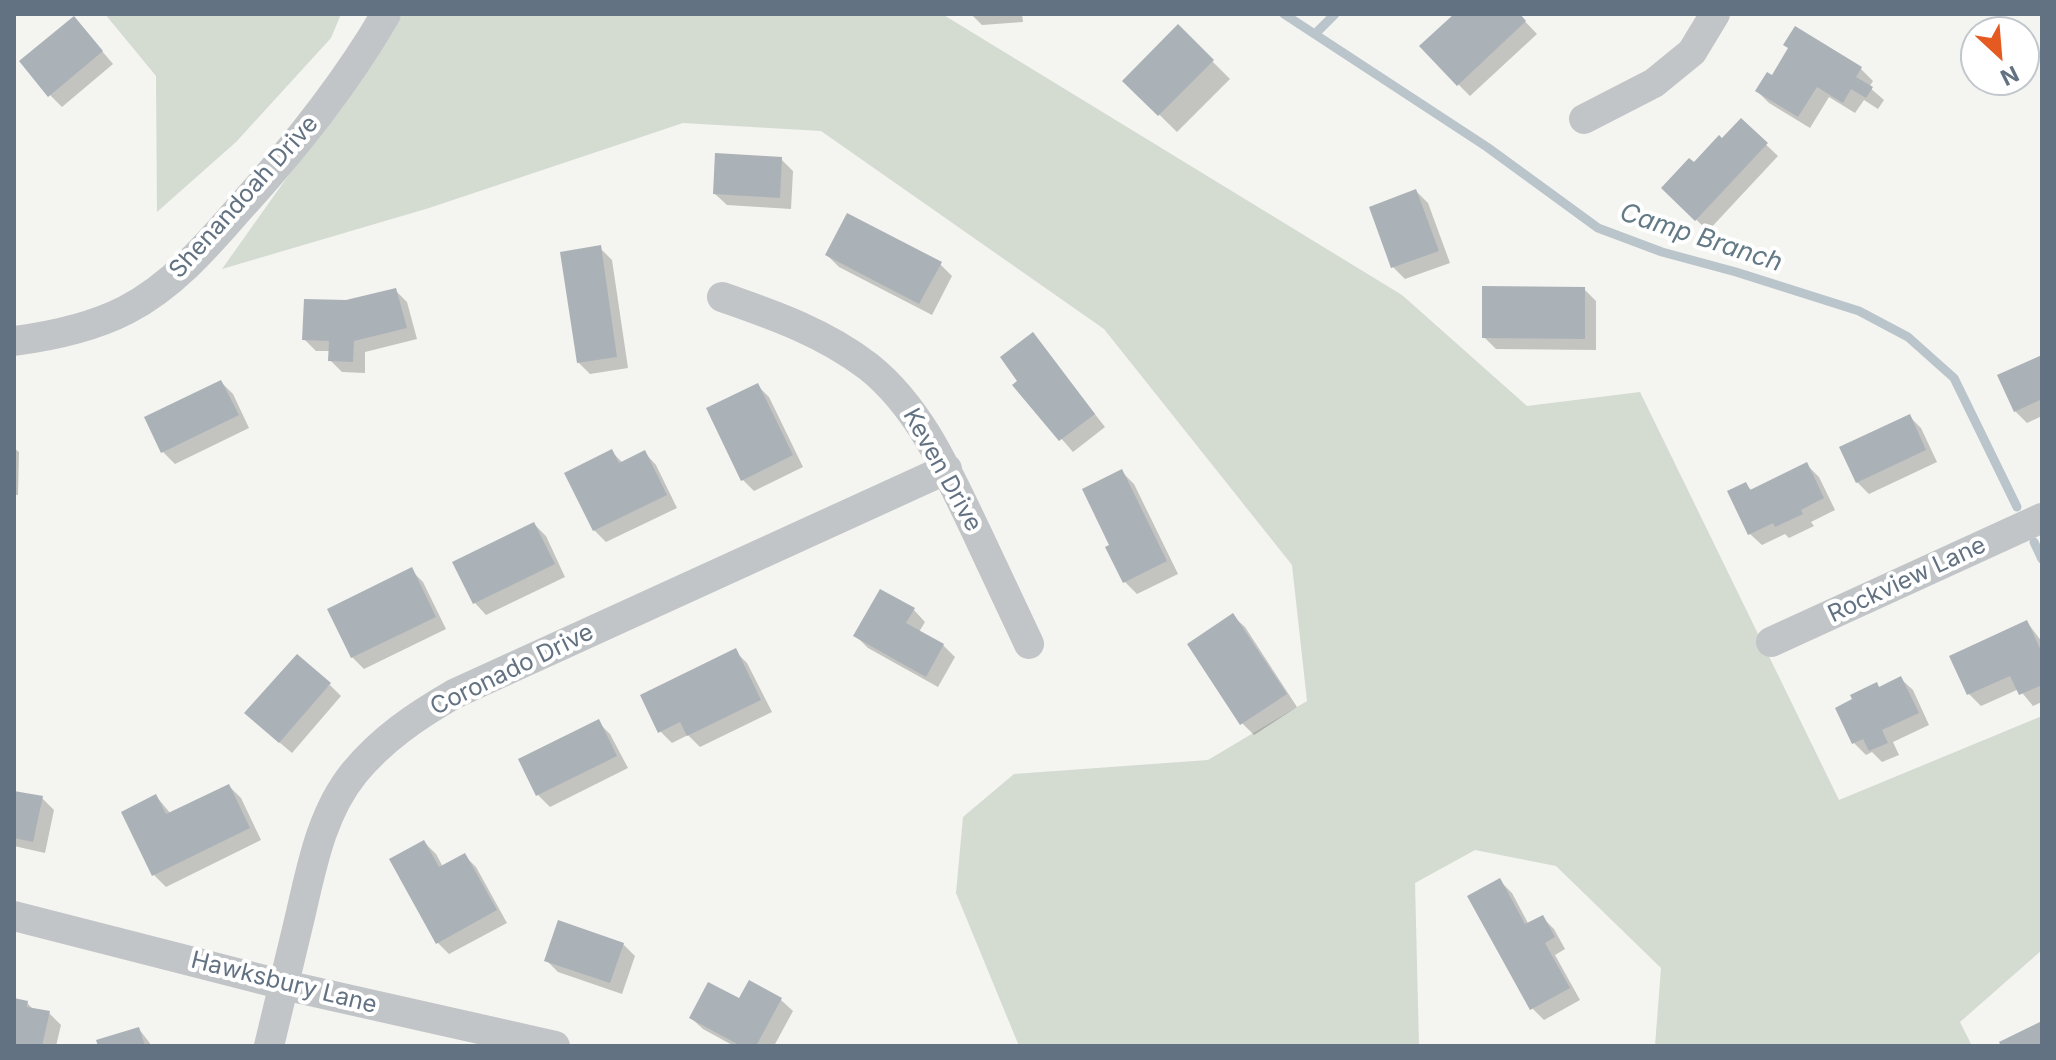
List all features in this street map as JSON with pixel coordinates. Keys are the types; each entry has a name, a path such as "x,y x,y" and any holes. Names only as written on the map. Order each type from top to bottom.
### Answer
{"street":[{"name":"Shenandoah Drive","path":"14,341 46,337 87,325 125,310 161,288 201,252 268,178 334,97 386,14"},
{"path":"1584,119 1654,83 1692,52 1715,14"},
{"name":"Keven Drive","path":"722,297 788,319 826,338 870,368 905,401 947,469 1029,644"},
{"name":"Coronado Drive","path":"269,1046 317,844 352,775 379,746 413,718 454,694 947,469"},
{"name":"Rockview Lane","path":"1771,642 2042,518"},
{"name":"Hawksbury Lane","path":"14,916 284,985 555,1046"}],"shaded area":[{"path":"105,14 341,14 331,38 236,142 157,212 156,76"},
{"path":"403,14 942,14 1402,295 1527,406 1640,392 1839,800 2042,716 2042,950 1960,1022 1972,1046 1655,1046 1661,968 1556,866 1475,850 1415,883 1419,1046 1019,1046 956,893 963,817 1014,774 1208,760 1307,701 1292,565 1104,329 821,131 683,123 429,208 222,269"}],"building":[{"path":"1454,14 1520,14 1526,21 1457,86 1419,46"},
{"path":"74,16 103,51 48,97 19,61"},
{"path":"1178,24 1214,60 1158,116 1122,81"},
{"path":"1795,26 1862,67 1856,77 1873,87 1866,98 1851,89 1843,103 1817,87 1798,117 1755,91 1767,72 1772,75 1788,48 1783,45"},
{"path":"1741,118 1768,143 1695,221 1661,188 1689,158 1694,162 1719,135 1722,138"},
{"path":"715,153 782,157 780,198 713,194"},
{"path":"1416,189 1439,251 1391,268 1369,207"},
{"path":"847,213 942,262 919,304 825,255"},
{"path":"601,245 617,357 577,363 560,252"},
{"path":"1482,286 1585,287 1585,339 1482,338"},
{"path":"396,288 407,328 354,341 353,362 328,361 329,341 302,340 304,299 346,300"},
{"path":"1033,332 1095,414 1059,441 1012,385 1017,381 1000,357"},
{"path":"2042,355 2042,399 2014,412 1997,375"},
{"path":"221,380 239,415 161,453 144,417"},
{"path":"758,383 793,455 741,481 706,408"},
{"path":"1910,414 1926,450 1856,483 1839,447"},
{"path":"612,449 619,463 645,450 667,495 593,531 564,473"},
{"path":"1807,462 1824,498 1801,510 1803,514 1748,535 1727,491 1746,482 1750,490"},
{"path":"1122,469 1167,561 1123,583 1082,489"},
{"path":"534,522 555,564 473,604 452,562"},
{"path":"412,567 436,617 351,658 327,609"},
{"path":"880,589 915,608 906,623 944,644 926,677 853,636"},
{"path":"1233,613 1287,694 1240,725 1187,644"},
{"path":"2027,620 2042,653 2042,685 2019,695 2010,676 1967,695 1949,656"},
{"path":"736,648 761,700 687,736 680,722 658,733 640,695"},
{"path":"297,654 331,683 279,743 244,713"},
{"path":"1901,676 1919,713 1882,730 1888,743 1869,751 1863,739 1852,744 1835,708 1852,699 1850,695 1877,682 1879,687"},
{"path":"599,719 617,756 536,796 518,759"},
{"path":"229,784 250,828 152,876 121,812 156,794 166,814"},
{"path":"14,791 43,796 33,842 14,838"},
{"path":"424,840 439,867 465,853 497,910 436,944 389,859"},
{"path":"1500,878 1525,924 1543,915 1555,937 1545,943 1570,988 1530,1010 1467,896"},
{"path":"558,920 624,943 610,983 544,961"},
{"path":"749,980 782,998 756,1046 741,1046 689,1018 708,982 739,998"},
{"path":"14,998 28,1001 27,1007 50,1011 42,1046 14,1046"},
{"path":"2042,1021 2042,1046 2001,1046 1999,1042"},
{"path":"139,1027 145,1046 98,1046 96,1040"}],"waterway":[{"name":"Camp Branch","path":"1284,14 1487,147 1598,228 1662,252 1859,311 1908,337 1954,378 2017,507"},
{"path":"1315,34 1335,14"},
{"name":"Camp Branch","path":"2034,542 2042,559"}]}
